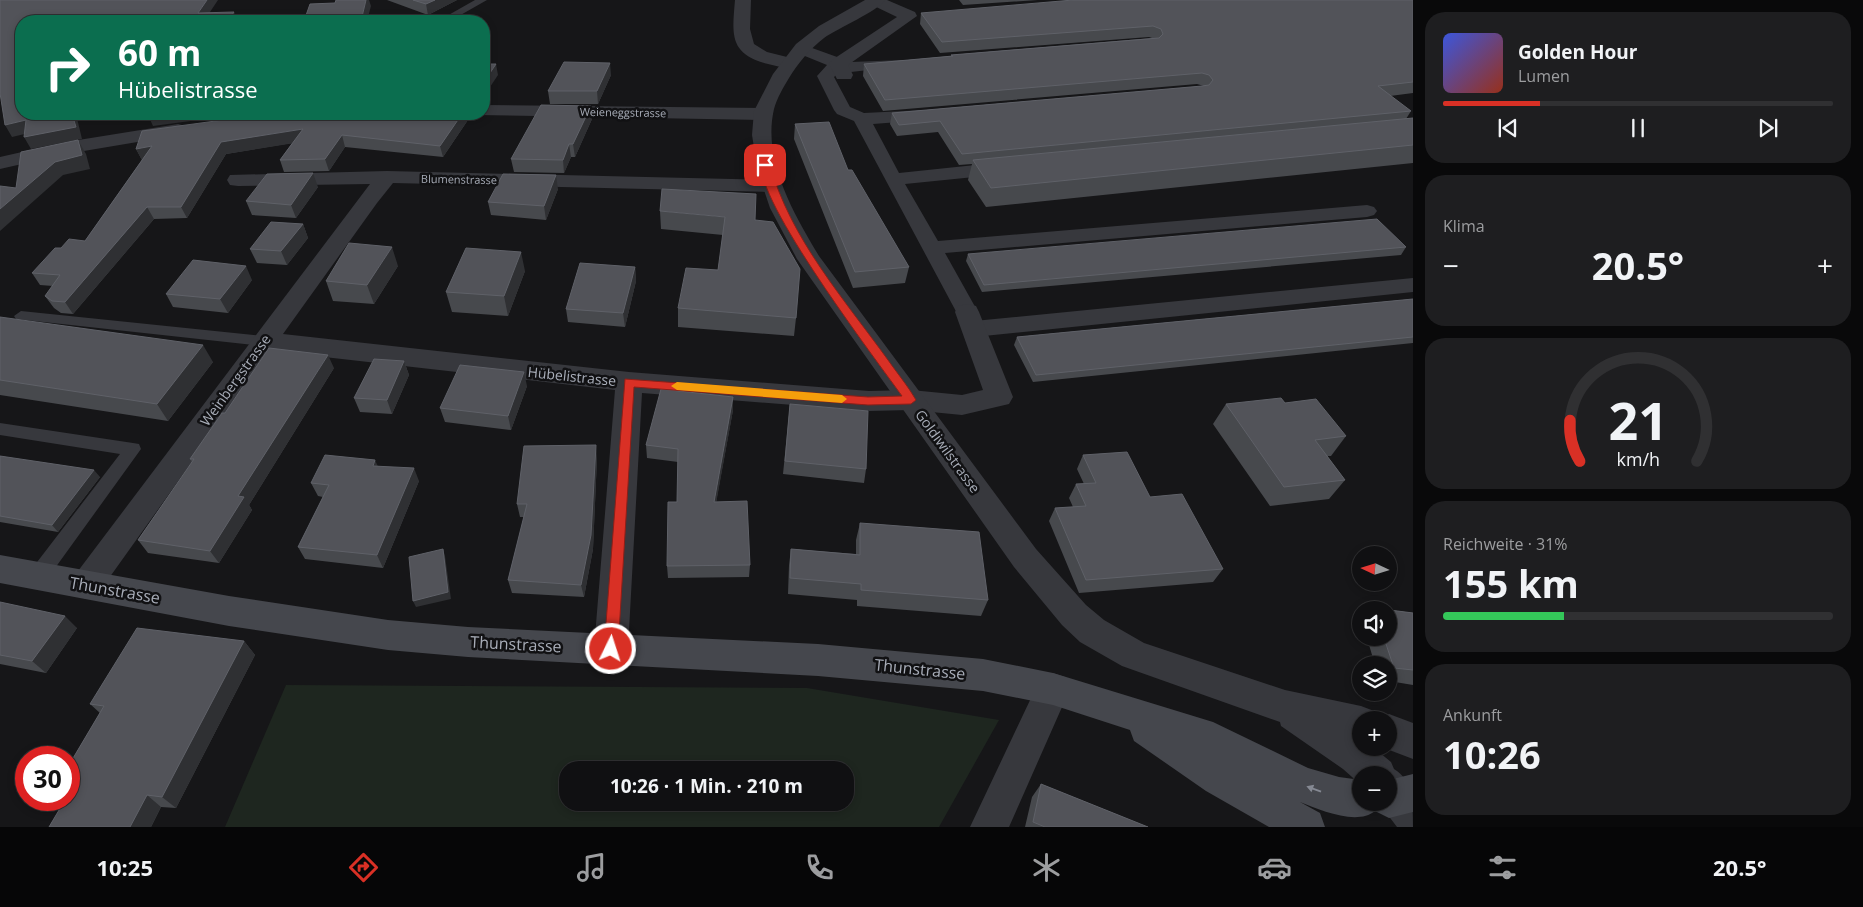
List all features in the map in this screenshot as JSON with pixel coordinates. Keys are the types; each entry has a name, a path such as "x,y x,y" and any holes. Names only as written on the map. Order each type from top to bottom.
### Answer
{"main road":[{"name":"Thunstrasse","path":"0,569 350,631 468,642 818,660 936,669 983,675 1052,689 1230,747 1288,778 1322,792 1352,797"},
{"name":"Thunstrasse","path":"1121,711 1219,778 1306,827"}],"street":[{"path":"743,0 740,33 744,46 757,56 795,56 841,70"},
{"path":"841,70 917,16 877,0"},
{"name":"Goldiwilstrasse","path":"877,0 817,35 795,56 770,95 763,114 765,165 771,186 786,219 809,259 1025,558 1059,600 1092,631 1134,655 1284,707 1352,721"},
{"path":"910,62 851,67 825,76 843,110 861,118 873,119 942,113"},
{"name":"Weieneggstrasse","path":"490,111 763,114"},
{"path":"861,118 970,321 1413,285"},
{"path":"0,163 76,146 198,127"},
{"path":"893,179 1019,166"},
{"name":"Blumenstrasse","path":"238,180 387,177 771,186"},
{"name":"Weinbergstrasse","path":"86,585 369,198 387,177"},
{"path":"932,248 1367,211"},
{"name":"Hübelistrasse","path":"264,341 629,382 868,401 911,400 936,404 962,404 999,397 970,321"},
{"path":"611,649 629,382"},
{"path":"989,827 1052,689"},
{"name":"Goldiwilstrasse","path":"1284,707 1356,756 1401,796"},
{"path":"1397,735 1413,741"}],"lane":[{"path":"454,15 482,0"},
{"path":"21,316 264,341"},
{"path":"0,429 133,450 38,576"}],"shaded area":[{"path":"286,685 807,688 999,720 939,827 225,827"}],"building":[{"path":"0,0 207,0 198,13 234,12 232,15 15,15 15,120 26,120 5,125 0,93"},
{"path":"336,0 366,0 362,15 306,15 310,4 335,3"},
{"path":"413,0 435,0 426,4"},
{"path":"1073,0 1413,0 1413,82 1378,86 1411,111 962,154 940,121 899,125 892,113 1202,86 1209,85 1213,80 1209,75 1202,73 885,100 864,64 1159,38 1163,34 1161,29 1153,26 942,42 921,13"},
{"path":"564,62 610,63 597,91 548,91"},
{"path":"490,64 496,64 490,73"},
{"path":"541,105 591,106 573,144 569,144 563,160 511,159"},
{"path":"1413,118 1413,145 991,188 973,160"},
{"path":"26,120 74,120 76,127 24,137"},
{"path":"223,120 458,120 440,146 342,135 325,159 280,160 303,129 221,142 181,207 147,207 65,302 52,301 45,296 60,275 32,273 55,248 61,248 69,239 85,241 152,146 136,149 142,131"},
{"path":"829,122 848,170 852,170 909,267 855,272 795,124"},
{"path":"78,140 82,155 55,162 0,209 0,186 16,188 21,152"},
{"path":"313,173 291,205 246,201 267,174"},
{"path":"503,174 556,175 544,206 488,202"},
{"path":"662,189 756,194 755,220 773,222 800,269 796,318 678,308 686,268 718,270 725,217 660,211"},
{"path":"1377,219 1406,247 984,285 968,254"},
{"path":"271,222 303,224 281,251 250,249"},
{"path":"349,243 392,247 367,285 326,281"},
{"path":"466,248 521,252 504,296 446,292"},
{"path":"193,260 246,266 220,299 166,294"},
{"path":"580,263 635,267 623,313 566,309"},
{"path":"1413,299 1413,337 1036,375 1017,337"},
{"path":"0,317 203,345 157,404 0,380"},
{"path":"269,348 328,355 238,496 244,497 210,551 138,540 194,459 190,459 222,413 225,413"},
{"path":"374,359 404,361 387,400 354,398"},
{"path":"460,365 524,372 508,416 440,408"},
{"path":"661,389 733,397 714,502 747,501 750,565 667,566 668,502 677,502 678,449 646,445"},
{"path":"1281,398 1285,403 1316,399 1346,436 1315,440 1345,480 1284,487 1226,404"},
{"path":"790,404 868,411 866,469 785,461"},
{"path":"596,445 591,535 581,585 508,580 527,504 517,504 524,446"},
{"path":"1127,452 1150,497 1182,494 1223,569 1086,580 1055,508 1086,506 1076,484 1096,483 1083,455"},
{"path":"325,455 375,460 373,466 414,468 377,555 298,547 329,485 311,483"},
{"path":"0,456 94,470 52,525 0,516"},
{"path":"860,523 979,532 988,600 861,590 861,584 790,578 791,549 860,555"},
{"path":"443,549 448,592 413,601 409,557"},
{"path":"0,602 65,616 32,661 0,655"},
{"path":"1397,611 1413,613 1413,670 1397,668 1397,656 1390,656 1387,646 1397,646"},
{"path":"137,628 244,641 162,797 147,795 130,827 49,827 58,811 80,811 80,746 104,706 90,704"},
{"path":"1041,784 1148,827 1045,827 1033,822"}],"slow traffic":[{"path":"677,386 842,399"}],"route":[{"path":"611,649 629,382 868,401 911,400 809,259 786,219 771,186 765,165"}]}
